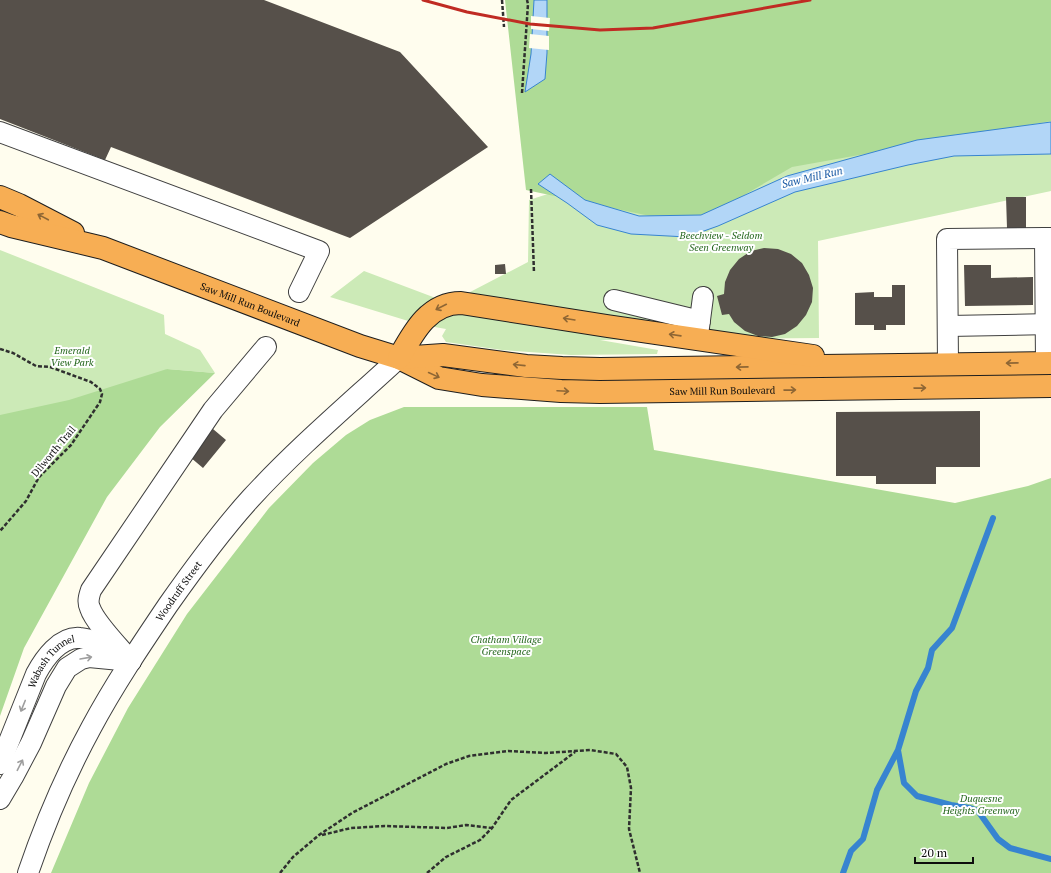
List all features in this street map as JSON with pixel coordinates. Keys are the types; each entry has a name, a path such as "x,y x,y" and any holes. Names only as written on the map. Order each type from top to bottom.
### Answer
{"highway":[{"name":"Saw Mill Run Boulevard","path":"0,198 19,205 103,248 360,346 399,358 439,378 482,385 561,391 600,392 1051,386"},
{"name":"Saw Mill Run Boulevard","path":"0,222 103,248"},
{"path":"399,358 419,325 436,309 452,303 461,302 699,330 880,365"},
{"name":"Saw Mill Run Boulevard","path":"399,358 443,355 526,366 593,369 1048,363"}],"street":[{"path":"0,132 319,251 299,292"},
{"path":"948,364 947,239 1048,238 1048,363"},
{"path":"614,300 699,330 703,298"},
{"path":"948,326 1049,324"},
{"path":"131,661 95,618 90,608 88,598 91,590 213,410 266,346"},
{"name":"Woodruff Street","path":"28,873 54,805 75,760 104,705 131,661 179,590 218,538 250,499 300,448 399,358"},
{"name":"Wabash Tunnel","path":"0,764 36,674 49,654 58,646 69,640 79,638 88,640 131,661"},
{"name":"Wabash Tunnel","path":"0,799 24,757 56,686 67,668 77,661 89,657 131,661"}],"path":[{"path":"502,0 504,27"},
{"path":"522,93 528,4 527,0"},
{"path":"532,189 534,273"},
{"name":"Dilworth Trail","path":"0,348 13,353 36,366 50,367 91,382 100,389 102,394 100,402 71,445 39,477 26,501 0,531"},
{"path":"280,873 293,857 319,835 352,813 446,764 469,756 508,751 546,753 590,750 616,754 627,767 631,788 629,829 640,873"},
{"path":"426,873 446,856 480,840 492,828 511,800 575,752"},
{"path":"319,835 351,828 385,826 447,828 466,825 492,828"}],"green space":[{"path":"505,0 1051,0 1051,121 792,167 693,225 526,190"},
{"name":"Beechview - Seldom Seen Greenway","path":"1051,73 1051,191 818,241 819,338 600,340 658,350 657,354 571,355 502,350 446,342 442,336 446,329 418,324 330,297 364,271 449,303 528,262 529,200 903,81"},
{"name":"Emerald View Park","path":"0,250 164,315 165,334 200,350 215,373 167,369 0,537"},
{"path":"167,369 215,373 160,427 107,497 24,648 0,716 0,415 69,400"},
{"name":"Chatham Village Greenspace","path":"404,407 647,407 654,450 955,503 1028,486 1051,478 1051,873 51,873 89,783 128,708 187,614 269,508 313,463 346,435 370,420"}],"water":[{"path":"534,0 547,0 547,53 545,79 525,92 531,54"},
{"name":"Saw Mill Run","path":"1051,122 1051,154 954,156 908,165 795,192 718,226 687,237 631,234 597,225 538,184 550,174 585,200 639,216 701,215 787,176 917,140"}],"pier":[{"path":"531,16 550,18 549,31 531,29"},
{"path":"530,34 549,36 549,50 529,48"}],"building":[{"path":"0,0 264,0 400,52 488,147 350,238 111,147 105,160 0,119"},
{"path":"1006,197 1026,197 1026,228 1007,228"},
{"path":"764,248 778,249 791,254 802,263 809,275 813,288 812,302 806,315 797,326 785,334 772,337 758,336 745,331 734,322 729,314 722,315 717,296 724,294 725,282 730,270 739,259 751,251"},
{"path":"505,264 506,274 495,274 495,265"},
{"path":"964,265 991,265 991,278 1033,277 1033,305 965,306"},
{"path":"892,285 905,285 905,325 886,325 886,330 874,330 874,325 855,325 855,293 874,292 874,297 892,297"},
{"path":"980,411 980,467 936,467 936,484 876,484 876,476 836,476 836,412"},
{"path":"213,429 226,440 203,468 190,457"}],"waterway":[{"path":"993,518 952,628 932,650 928,668 916,691 898,750 904,783 917,796 978,811 998,839 1010,848 1051,859"},
{"path":"843,873 851,851 863,839 877,790 898,750"}],"railway":[{"path":"423,0 467,12 530,24 600,30 653,28 810,0"}],"park label":[{"name":"Duquesne Heights Greenway","path":"981,804"}]}
